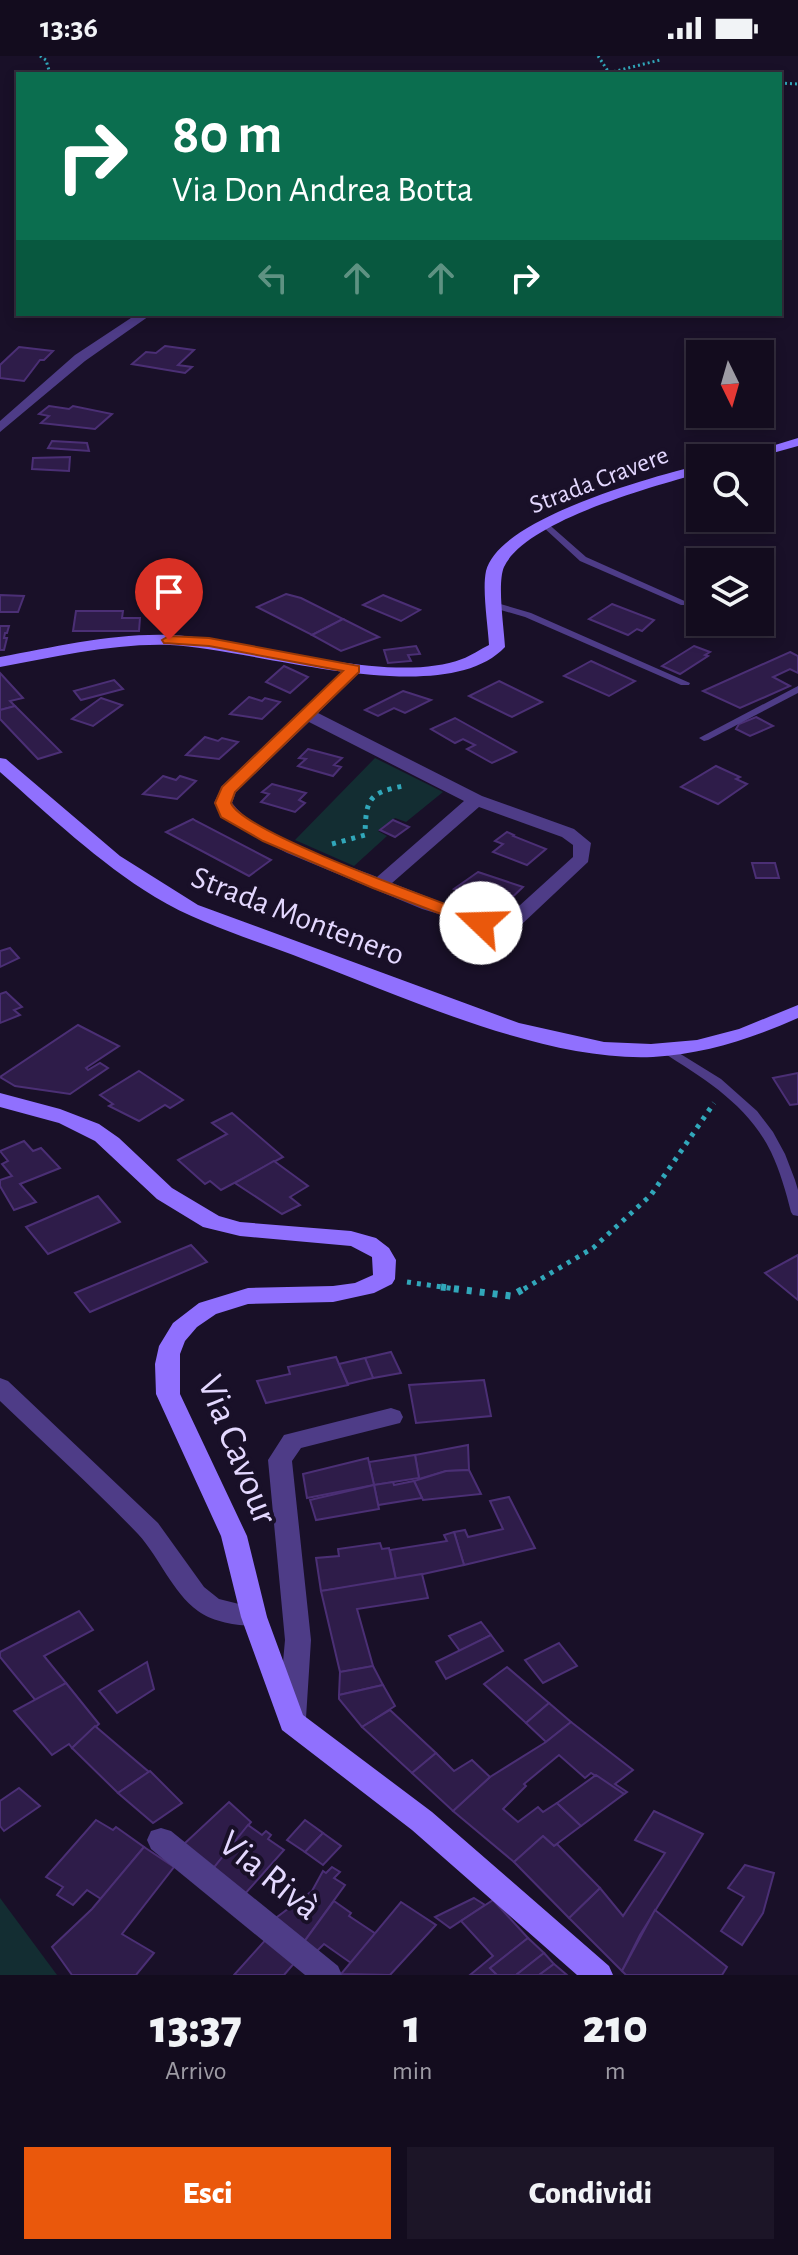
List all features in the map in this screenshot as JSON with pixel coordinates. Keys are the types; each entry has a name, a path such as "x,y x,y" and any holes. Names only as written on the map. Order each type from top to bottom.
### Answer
{"street":[{"path":"0,428 80,358 143,316"},
{"path":"774,449 798,442"},
{"name":"Strada Cravere","path":"0,662 76,649 169,640 209,642 354,669 425,670 482,659 497,647 496,561 520,537 631,488 686,473"},
{"path":"309,715 476,800 568,833 582,843 582,858 514,921 501,925 481,923 379,885 269,838 227,813 223,803 228,790 354,669"},
{"name":"Strada Montenero","path":"0,763 98,851 148,886 191,909 509,1027 571,1045 625,1050 666,1049 733,1040 798,1011"},
{"path":"379,885 476,800"},
{"path":"0,1100 79,1123 106,1138 160,1192 196,1216 255,1233 330,1236 365,1242 379,1250 386,1264 384,1279"},
{"name":"Via Cavour","path":"292,1722 254,1617 234,1536 168,1394 165,1370 169,1345 185,1324 204,1309 226,1298 358,1291 384,1279"},
{"path":"0,1387 149,1530 195,1594 211,1607 254,1617"},
{"path":"391,1417 293,1441 280,1460 298,1640 292,1722 422,1821 598,1975"},
{"name":"Via Rivà","path":"161,1840 327,1975"}],"lane":[{"path":"545,524 583,559 684,603"},
{"path":"497,606 528,615 685,683"},
{"path":"704,738 798,689"},
{"path":"666,1049 726,1086 772,1138 789,1175 798,1212"}],"path":[{"path":"40,56 46,60 49,72"},
{"path":"46,60 51,56"},
{"path":"610,72 660,60"},
{"path":"315,857 330,845 365,835 365,810 373,796 432,777"},
{"path":"384,1279 511,1296 593,1248 651,1195 726,1086"}],"green space":[{"path":"375,758 443,792 406,822 395,818 378,831 387,836 354,866 295,840"},
{"path":"0,1898 57,1975 0,1975"}],"building":[{"path":"165,346 194,350 178,365 192,367 185,373 132,364 146,352 156,353"},
{"path":"19,347 53,351 40,360 24,381 0,378 0,365"},
{"path":"49,406 69,409 73,406 112,414 95,429 41,423 49,416 39,414"},
{"path":"52,441 87,443 89,451 48,448"},
{"path":"70,457 69,471 32,469 33,458"},
{"path":"286,594 343,619 312,635 257,607"},
{"path":"0,595 24,596 18,612 0,612"},
{"path":"383,595 420,610 401,621 363,605"},
{"path":"612,604 654,620 642,631 637,629 628,635 589,619"},
{"path":"76,611 123,611 122,618 140,618 139,631 73,631"},
{"path":"343,619 379,637 341,651 312,635"},
{"path":"0,626 9,626 5,633 4,650 0,650"},
{"path":"416,646 420,654 408,655 411,661 388,663 384,650"},
{"path":"694,646 710,652 705,655 708,656 680,674 662,666"},
{"path":"790,652 798,656 798,673 790,669 773,677 790,686 740,708 703,691"},
{"path":"591,661 635,681 609,696 564,676"},
{"path":"284,666 308,677 290,693 266,682"},
{"path":"0,673 23,698 10,701 15,706 0,710"},
{"path":"114,680 123,689 81,700 74,691"},
{"path":"499,681 542,702 512,717 469,696"},
{"path":"403,691 431,700 405,713 394,708 378,716 365,710"},
{"path":"249,697 280,702 262,719 230,714"},
{"path":"101,698 122,705 93,726 72,719"},
{"path":"15,706 61,752 38,759 0,719 0,710"},
{"path":"756,717 773,726 750,736 736,729 739,724"},
{"path":"455,718 516,752 492,763 467,749 475,745 463,739 455,743 431,729"},
{"path":"205,737 238,742 219,759 186,755"},
{"path":"308,749 342,758 334,765 341,767 333,776 298,766 306,759 299,758"},
{"path":"716,766 740,777 736,779 747,784 718,804 681,787"},
{"path":"163,776 176,780 180,776 196,781 177,799 143,794"},
{"path":"272,784 306,793 299,800 305,803 295,812 261,802 269,794 262,792"},
{"path":"193,819 271,860 249,876 166,832"},
{"path":"393,820 409,827 395,837 380,830"},
{"path":"507,832 546,849 527,865 493,852 503,844 495,841"},
{"path":"752,863 775,863 779,878 756,878"},
{"path":"478,872 523,887 503,906 454,889"},
{"path":"10,948 19,958 0,967 0,951"},
{"path":"6,992 22,1007 14,1010 20,1015 0,1023 0,994"},
{"path":"78,1025 119,1046 86,1068 88,1070 100,1063 108,1068 70,1094 15,1086 0,1077"},
{"path":"139,1071 183,1100 170,1108 165,1105 139,1121 109,1106 113,1104 100,1095"},
{"path":"798,1073 798,1104 790,1105 773,1078"},
{"path":"232,1113 283,1157 221,1190 210,1181 205,1184 178,1160 227,1134 212,1123"},
{"path":"24,1141 33,1151 41,1148 60,1168 20,1184 36,1202 14,1210 0,1186 0,1180 12,1176 2,1164 8,1161 0,1151"},
{"path":"274,1161 308,1186 290,1197 300,1205 282,1214 235,1183"},
{"path":"98,1196 120,1222 48,1254 26,1227"},
{"path":"191,1245 207,1262 90,1312 75,1293"},
{"path":"798,1255 798,1300 765,1273"},
{"path":"391,1352 401,1373 373,1378 365,1358"},
{"path":"336,1357 348,1385 266,1403 257,1381 290,1374 288,1367"},
{"path":"365,1358 373,1378 348,1384 339,1364"},
{"path":"484,1380 491,1416 416,1423 409,1385"},
{"path":"468,1445 469,1470 446,1471 419,1479 415,1455"},
{"path":"415,1455 419,1478 374,1485 369,1462"},
{"path":"368,1458 374,1485 307,1498 303,1474"},
{"path":"469,1470 481,1494 423,1500 414,1481 446,1471"},
{"path":"414,1481 422,1498 378,1505 374,1485"},
{"path":"374,1485 379,1509 316,1520 310,1500"},
{"path":"509,1497 535,1548 464,1565 454,1532 465,1530 468,1537 503,1529 490,1501"},
{"path":"454,1532 464,1565 396,1580 390,1550 447,1541 444,1535"},
{"path":"380,1543 382,1549 389,1548 396,1580 321,1591 316,1558 339,1556 338,1549"},
{"path":"422,1574 428,1598 357,1609 373,1666 340,1672 321,1591"},
{"path":"79,1611 93,1630 44,1656 66,1683 36,1701 0,1657 0,1652"},
{"path":"481,1622 491,1635 460,1651 449,1636"},
{"path":"491,1635 503,1651 446,1679 436,1662"},
{"path":"559,1643 577,1666 543,1683 525,1660"},
{"path":"147,1662 154,1689 117,1713 99,1691"},
{"path":"373,1666 383,1685 339,1695 340,1672"},
{"path":"507,1667 549,1703 526,1723 484,1684"},
{"path":"66,1683 99,1724 72,1748 69,1744 52,1755 14,1711"},
{"path":"383,1685 395,1706 362,1727 339,1695"},
{"path":"549,1703 571,1722 546,1742 526,1723"},
{"path":"390,1710 436,1753 412,1773 362,1727"},
{"path":"571,1722 633,1770 615,1784 627,1792 624,1794 591,1773 585,1778 559,1755 524,1784 526,1786 503,1809 518,1822 538,1807 543,1812 557,1803 581,1826 554,1846 543,1836 514,1862 453,1811 490,1777 546,1742"},
{"path":"95,1726 149,1772 118,1793 72,1748"},
{"path":"436,1753 454,1771 472,1760 490,1777 453,1811 412,1773"},
{"path":"150,1771 182,1803 153,1823 118,1793"},
{"path":"596,1775 624,1794 581,1826 557,1803"},
{"path":"19,1788 40,1806 4,1831 0,1826 0,1801"},
{"path":"229,1802 251,1822 212,1870 184,1844"},
{"path":"654,1811 703,1834 640,1935 622,1971 569,1918 600,1888 623,1916 665,1853 635,1840"},
{"path":"96,1820 113,1830 116,1827 144,1847 101,1899 87,1890 73,1905 57,1895 63,1887 46,1877"},
{"path":"305,1820 323,1833 305,1852 287,1840"},
{"path":"248,1825 262,1835 266,1831 271,1835 268,1839 284,1850 244,1895 212,1870"},
{"path":"323,1833 341,1846 323,1865 305,1852"},
{"path":"543,1836 554,1846 557,1844 600,1888 569,1918 514,1862"},
{"path":"144,1847 174,1867 122,1934 154,1953 136,1975 72,1975 52,1947 92,1909"},
{"path":"745,1865 774,1873 763,1913 742,1945 721,1931 744,1897 728,1888"},
{"path":"332,1867 340,1872 334,1878 345,1885 303,1943 273,1920 312,1891 323,1871 326,1873"},
{"path":"474,1898 485,1905 450,1928 435,1917"},
{"path":"493,1900 528,1938 490,1968 497,1975 470,1975 493,1956 461,1921"},
{"path":"334,1901 351,1913 349,1916 376,1934 351,1963 324,1944 317,1951 304,1942"},
{"path":"401,1902 436,1925 390,1975 341,1974"},
{"path":"655,1910 727,1967 722,1975 626,1975 622,1971"},
{"path":"268,1937 297,1960 284,1975 234,1975"},
{"path":"528,1938 544,1953 516,1975 497,1975 490,1968"},
{"path":"544,1953 554,1964 539,1975 516,1975"},
{"path":"554,1964 567,1975 539,1975"}],"route":[{"path":"169,640 209,642 354,669 228,790 223,803 227,813 269,838 379,885 481,923"}]}
